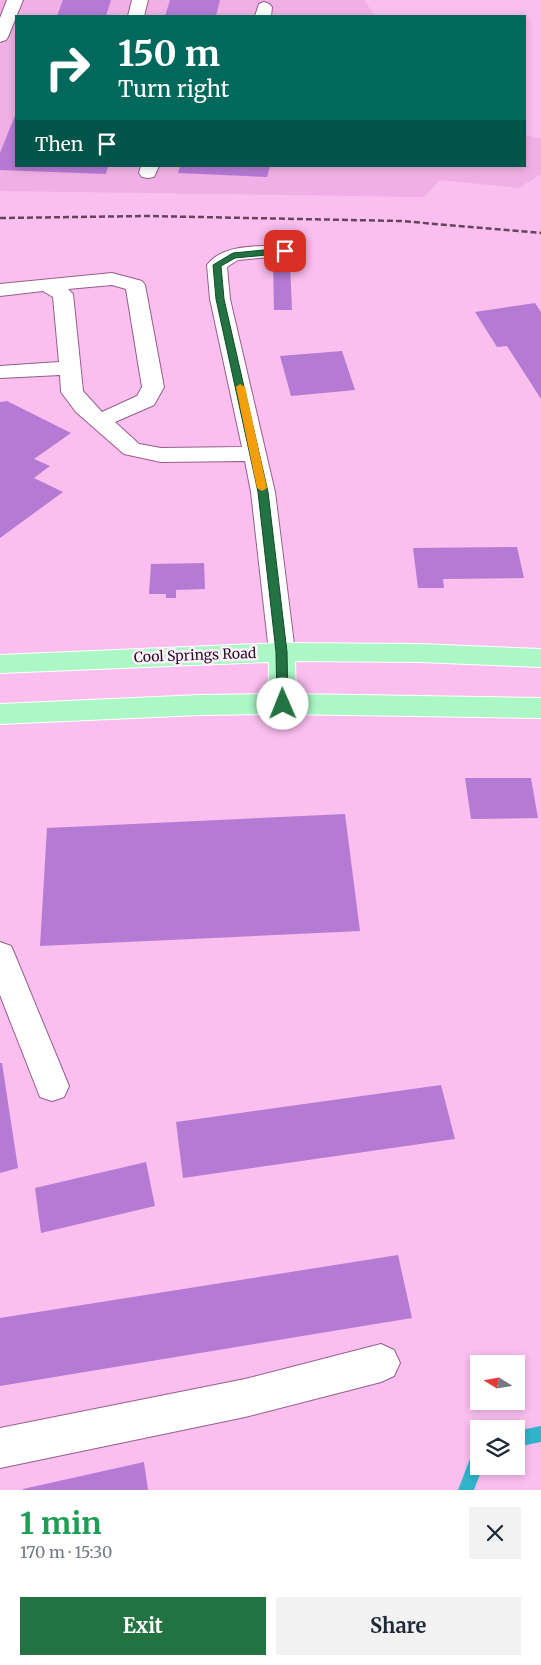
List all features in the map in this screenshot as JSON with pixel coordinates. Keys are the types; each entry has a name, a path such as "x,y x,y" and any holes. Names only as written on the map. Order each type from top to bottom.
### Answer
{"main road":[{"name":"Cool Springs Road","path":"0,664 282,652 420,653 541,658"},
{"path":"282,652 283,704"},
{"path":"0,714 200,705 283,704 541,708"}],"lane":[{"path":"3,43 15,0"},
{"path":"136,15 140,0"},
{"path":"282,652 263,492 220,299 217,265 233,255 285,251"},
{"path":"0,290 112,279 135,285 153,387 146,400 100,421"},
{"path":"46,285 63,294 72,392 84,407 132,449 161,455 254,454"},
{"path":"0,372 70,368"},
{"path":"1,963 52,1086"},
{"path":"0,1448 246,1398 381,1363"}],"shaded area":[{"path":"0,0 364,0 374,15 15,15 15,167 526,167 526,135 541,138 541,174 519,188 440,180 424,197 0,191"}],"building":[{"path":"63,0 111,0 106,15 57,15"},
{"path":"170,0 220,0 216,15 165,15"},
{"path":"15,116 15,167 108,167 106,174 0,170 0,153"},
{"path":"180,167 270,167 267,177 178,173"},
{"path":"273,264 290,264 292,310 274,310"},
{"path":"535,303 541,312 541,399 507,346 497,347 475,312"},
{"path":"342,351 355,390 291,396 280,356"},
{"path":"7,401 71,433 34,459 50,466 34,478 63,492 0,538 0,402"},
{"path":"517,547 524,578 443,579 444,588 418,588 413,548"},
{"path":"204,563 205,589 176,590 176,598 166,598 166,594 149,594 151,564"},
{"path":"465,778 531,778 538,818 471,819"},
{"path":"345,814 360,931 40,946 47,828"},
{"path":"0,1063 2,1063 18,1168 0,1173"},
{"path":"441,1085 455,1139 183,1178 176,1122"},
{"path":"146,1162 155,1206 41,1233 35,1188"},
{"path":"398,1255 412,1318 0,1386 0,1318"},
{"path":"144,1462 148,1490 23,1490 23,1489"}],"waterway":[{"path":"525,1437 541,1434"},
{"path":"466,1490 472,1475"}],"railway":[{"path":"0,218 147,216 401,221 541,233"}],"slow traffic":[{"path":"240,387 262,488"}],"route":[{"path":"283,704 282,652 263,492 220,299 217,265 233,255 285,251"}]}
